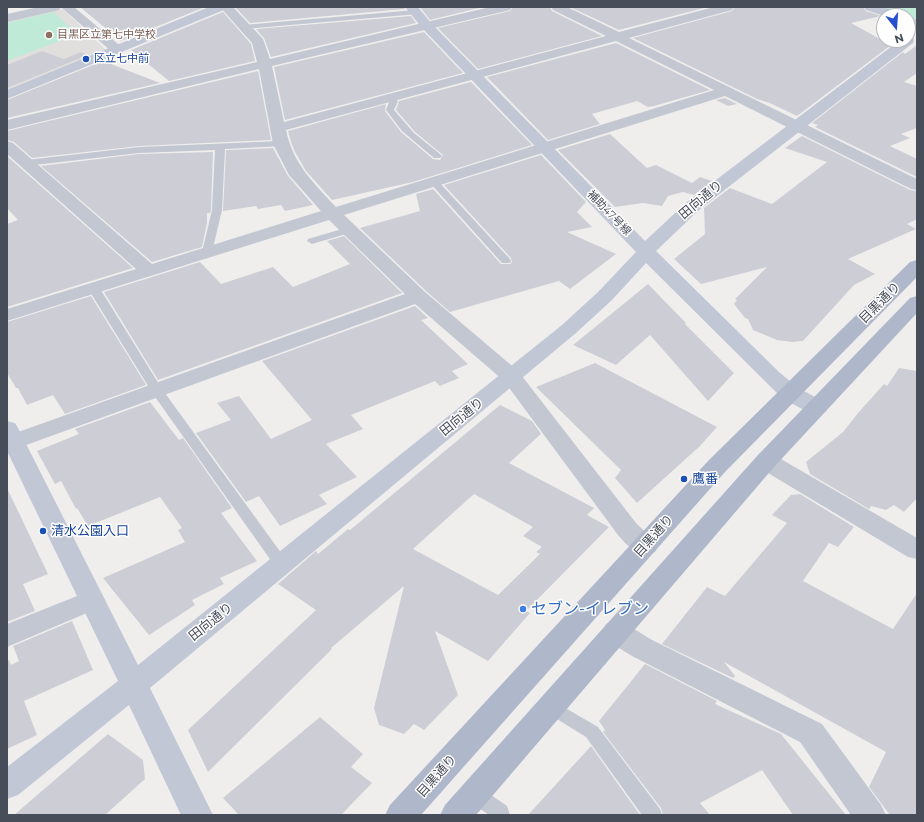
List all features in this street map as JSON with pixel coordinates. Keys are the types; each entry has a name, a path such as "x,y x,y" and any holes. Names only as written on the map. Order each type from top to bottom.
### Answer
{"main road":[{"name":"目黒通り","path":"401,815 717,466 773,412 790,393 917,266"},
{"name":"目黒通り","path":"456,815 766,461 917,302"}],"street":[{"path":"7,18 55,7"},
{"path":"68,7 117,49"},
{"path":"7,95 220,7"},
{"path":"226,7 258,42 269,78 279,136 295,172 332,213 418,296 512,376 627,529 634,537 646,545"},
{"path":"7,125 506,7"},
{"path":"557,7 917,185"},
{"path":"279,136 388,97 728,7"},
{"name":"補助47号線","path":"413,9 427,26 646,252 772,377 790,393 817,407"},
{"name":"田向通り","path":"7,784 134,685 569,329 605,296 654,242 692,206 897,48"},
{"path":"7,315 725,90"},
{"path":"7,146 148,270"},
{"path":"197,815 92,600 9,438 157,391 418,296"},
{"path":"766,461 917,550"},
{"path":"7,636 92,600"},
{"path":"616,632 642,648 812,733 870,815"}],"lane":[{"path":"244,27 413,9"},
{"path":"388,97 394,101 390,110 399,124 405,131 437,156"},
{"path":"26,163 139,150 220,147 279,136"},
{"path":"207,252 217,210 220,147"},
{"path":"434,182 506,261"},
{"path":"316,245 352,233"},
{"path":"93,287 157,391 282,565"},
{"path":"550,706 592,732 653,815"},
{"path":"474,794 500,812 501,815"}],"shaded area":[{"name":"目黒区立第七中学校","path":"63,9 106,50 7,90 7,20"}],"green space":[{"path":"879,7 917,7 917,20 916,8"},
{"path":"53,12 78,34 7,61 7,23"}],"building":[{"path":"80,7 205,7 121,41"},
{"path":"235,7 404,7 405,9 250,23"},
{"path":"420,7 483,7 430,20"},
{"path":"513,7 550,7 552,11 602,36 478,69 438,28 510,11"},
{"path":"570,7 708,7 619,30"},
{"path":"735,7 863,7 866,11 876,14 876,17 851,23 876,37 876,48 887,48 797,116 770,103 757,99 633,38 732,11"},
{"path":"223,12 251,44 255,61 169,81 131,50"},
{"path":"411,16 416,23 271,57 264,38 256,29"},
{"path":"424,32 463,73 285,120 274,67"},
{"path":"616,43 710,90 654,106 648,107 637,101 592,114 600,124 548,140 487,77"},
{"path":"917,45 917,73 904,82 917,86 917,128 901,134 910,138 890,146 917,159 917,177 815,127 818,125 812,123 903,52 905,54 913,48 916,48"},
{"path":"42,51 64,59 81,52 88,55 7,88 7,65"},
{"path":"103,61 160,83 7,118 7,100"},
{"path":"258,71 271,140 139,146 32,158 14,142 7,140 7,131"},
{"path":"471,82 532,145 413,182 332,200 306,171 291,142 288,131 386,104 385,111 401,132 433,159 440,160 443,155 415,132 396,110 399,101"},
{"path":"725,98 737,104 728,106 716,100"},
{"path":"610,134 647,168 656,165 692,183 700,177 712,181 694,195 683,192 668,196 662,206 643,203 615,207 558,150"},
{"path":"802,136 910,190 917,191 917,219 907,224 916,229 848,259 875,274 854,285 803,341 792,342 777,340 753,330 748,319 745,318 734,304 737,300 735,299 767,267 701,284 674,259 705,234 704,208 730,188 772,204 827,162 785,148"},
{"path":"273,148 288,176 313,205 285,211 281,205 258,209 256,206 223,211 226,150"},
{"path":"213,152 211,210 210,213 207,213 207,223 202,247 152,262 41,166 139,154"},
{"path":"541,155 586,202 577,212 592,227 567,232 616,254 570,289 559,281 450,312 360,228 420,211 416,194 433,189 501,264 510,264 512,262 511,258 444,185"},
{"path":"7,156 133,268 7,307 7,224 18,220 7,208"},
{"path":"344,236 402,293 158,380 104,292 200,262 221,284 273,267 293,287 350,264 327,241"},
{"path":"648,284 734,373 708,401 650,335 616,365 573,345"},
{"path":"91,296 146,385 65,414 53,395 27,405 18,388 16,388 7,373 7,322"},
{"path":"415,306 428,318 421,320 468,364 452,371 459,378 440,386 435,381 351,415 363,429 326,444 357,477 319,495 327,504 280,526 259,496 246,502 196,433 231,420 217,403 239,396 271,439 312,420 262,361"},
{"path":"595,363 717,427 700,446 637,503 615,478 621,470 536,387"},
{"path":"899,368 917,371 917,498 904,512 894,505 886,510 871,506 869,509 810,474 806,462 843,432 884,384 887,386"},
{"path":"150,402 179,440 183,438 232,508 221,513 257,561 220,578 224,584 192,600 195,605 149,635 103,578 185,542 178,530 182,528 160,497 88,526 77,508 76,509 61,481 55,484 37,451 79,434 75,429"},
{"path":"500,405 532,421 541,434 509,463 594,508 587,515 609,527 526,611 530,613 488,661 435,631 458,695 424,730 414,724 404,734 379,725 374,708 404,586 331,648 332,649 208,772 188,730 316,610 278,584 316,551 318,554 348,529 350,530","holes":["474,494 533,527 523,536 542,547 536,552 540,554 498,595 413,549"]},
{"path":"7,488 48,574 23,584 35,611 7,622"},
{"path":"800,494 854,527 838,547 829,543 803,581 893,629 917,593 917,815 890,815 869,787 886,752 724,662 735,676 733,678 662,644 707,587 725,596 787,523 772,515 791,495"},
{"path":"72,621 93,670 24,701 37,735 7,749 7,661 9,660 11,665 19,661 13,646"},
{"path":"645,664 717,701 715,704 781,734 846,815 793,815 762,770 700,803 710,815 663,815 661,808 603,732 605,730 599,721"},
{"path":"320,717 363,754 351,767 372,783 341,815 239,815 223,798"},
{"path":"108,734 143,760 145,779 105,815 14,815"},
{"path":"591,746 640,815 528,815"}],"place":[{"name":"目黒区立第七中学校","path":"49,35"},
{"name":"区立七中前","path":"86,59"},
{"name":"鷹番","path":"684,479"},
{"name":"清水公園入口","path":"43,531"},
{"name":"セブン-イレブン","path":"523,609"}]}
